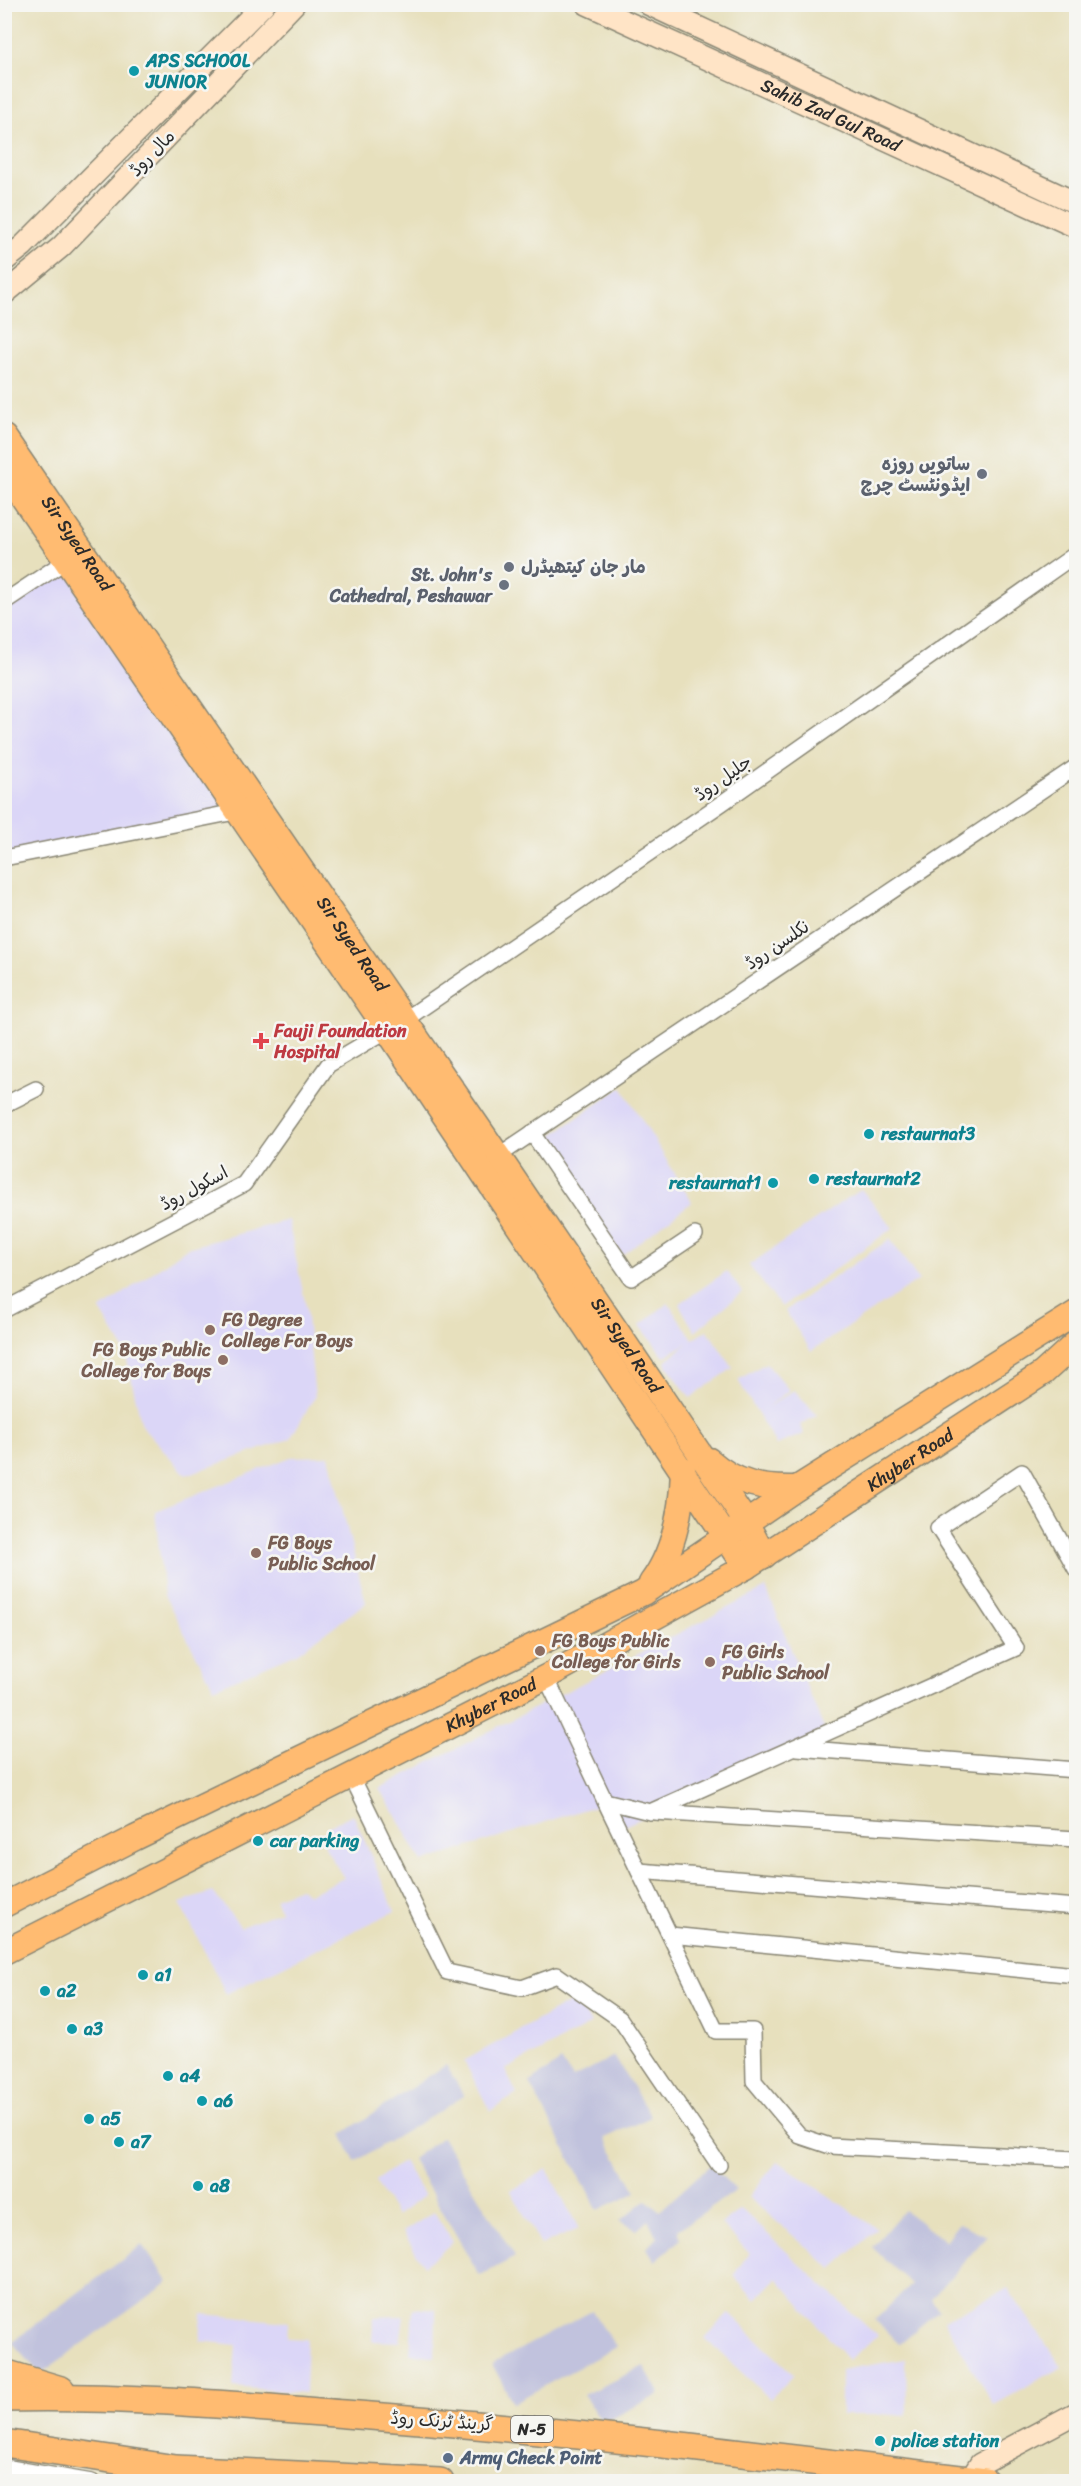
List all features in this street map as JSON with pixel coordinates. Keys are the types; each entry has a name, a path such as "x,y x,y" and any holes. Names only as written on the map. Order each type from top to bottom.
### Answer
{"highway":[{"path":"4,2373 78,2396"},
{"name":"گرینڈ ٹرنک روڈ","path":"4,2398 78,2396 186,2402 514,2427 978,2481"},
{"path":"4,2442 176,2469"},
{"path":"4,2455 128,2468 423,2481"}],"main road":[{"name":"Sir Syed Road","path":"4,437 397,1025 683,1469 736,1528"},
{"name":"Sir Syed Road","path":"6,473 240,811 397,1025 498,1156 698,1451"},
{"name":"Khyber Road","path":"4,1905 135,1838 643,1593 797,1488 1077,1313"},
{"name":"Khyber Road","path":"4,1952 546,1677 755,1562 1043,1373 1077,1343"},
{"path":"698,1451 724,1474 766,1489 797,1488"},
{"path":"698,1451 755,1562"},
{"path":"643,1593 664,1565 682,1500 683,1469"}],"street":[{"name":"مال روڈ","path":"4,261 23,246 264,4"},
{"name":"مال روڈ","path":"6,296 61,248 294,4"},
{"name":"Sahib Zad Gul Road","path":"587,4 1077,227"},
{"name":"Sahib Zad Gul Road","path":"648,4 1077,203"},
{"name":"جلیل روڈ","path":"397,1025 722,803 1077,554"},
{"path":"4,602 67,560"},
{"name":"نکلسن روڈ","path":"498,1156 1077,767"},
{"path":"4,858 240,811"},
{"name":"اسکول روڈ","path":"4,1310 244,1184 328,1065 397,1025"},
{"path":"4,1105 36,1089"},
{"path":"532,1133 631,1278 695,1235"},
{"path":"650,1812 1016,1648 938,1528 1023,1472 1077,1569"},
{"path":"546,1677 717,2031 753,2031 754,2081 800,2136 830,2146 1077,2159"},
{"path":"794,1748 1077,1770"},
{"path":"351,1775 447,1972 522,1988 557,1975 620,2019 720,2165"},
{"path":"605,1801 650,1812 1077,1839"},
{"path":"639,1871 1077,1908"},
{"path":"670,1935 1077,1975"},
{"path":"978,2481 981,2464 1077,2413"},
{"path":"4,2467 92,2481"}],"shaded area":[{"path":"67,560 240,811 5,856 5,602"},
{"path":"622,1087 692,1202 622,1255 545,1140"},
{"path":"861,1189 893,1228 781,1307 749,1265"},
{"name":"FG Degree College For Boys","path":"288,1220 306,1307 315,1397 290,1439 186,1475 142,1426 125,1351 100,1310 187,1248"},
{"path":"890,1239 919,1280 811,1351 785,1311"},
{"path":"727,1271 742,1292 695,1332 679,1304"},
{"path":"668,1303 693,1339 707,1330 733,1368 690,1398 665,1362 688,1343 664,1357 640,1325"},
{"path":"766,1363 789,1390 768,1407 794,1390 817,1415 800,1425 804,1434 776,1445 738,1380"},
{"name":"FG Boys Public School","path":"329,1456 366,1603 297,1653 214,1688 164,1595 155,1511 291,1457"},
{"name":"FG Girls Public School","path":"766,1588 827,1736 624,1826 604,1803 422,1862 380,1788"},
{"path":"353,1814 395,1911 226,1994 180,1903 213,1892 241,1927 280,1911 275,1898 300,1888 309,1894 344,1878 323,1844 332,1841 327,1827"},
{"path":"575,1999 591,2024 505,2070 517,2094 490,2111 464,2061"},
{"path":"614,2056 651,2117 605,2138 636,2192 598,2210 529,2083 561,2061 573,2078"},
{"path":"446,2065 464,2096 355,2162 342,2134"},
{"path":"442,2137 515,2257 480,2276 412,2159"},
{"path":"403,2161 424,2196 396,2216 375,2181"},
{"path":"778,2161 877,2229 832,2269 748,2197"},
{"path":"710,2165 736,2190 678,2230 681,2239 655,2261 647,2248 657,2237 648,2220 637,2230 620,2221 646,2200 660,2211"},
{"path":"547,2169 579,2229 541,2245 511,2191"},
{"path":"741,2209 877,2336 848,2360 777,2278 756,2300 733,2276 749,2253 721,2224"},
{"path":"904,2210 945,2241 959,2223 987,2236 931,2299 939,2310 899,2344 875,2320 911,2284 872,2247"},
{"path":"434,2212 453,2242 424,2266 403,2232"},
{"path":"142,2245 169,2282 40,2374 12,2342"},
{"path":"1008,2289 1062,2367 993,2405 944,2320"},
{"path":"413,2308 436,2310 435,2357 410,2353"},
{"path":"592,2311 616,2347 513,2403 492,2364"},
{"path":"729,2313 794,2375 770,2399 705,2338"},
{"path":"202,2314 288,2322 287,2338 307,2339 305,2393 233,2387 236,2345 200,2341"},
{"path":"404,2316 400,2342 373,2341 374,2317"},
{"path":"906,2359 907,2415 841,2415 841,2370"},
{"path":"644,2366 660,2394 603,2423 583,2395"}],"place":[{"name":"APS SCHOOL JUNIOR","path":"134,71"},
{"name":"ساتویں روزہ ایڈونٹسٹ چرچ","path":"982,474"},
{"name":"مار جان کیتھیڈرل","path":"509,567"},
{"name":"St. John's Cathedral, Peshawar","path":"504,585"},
{"name":"Fauji Foundation Hospital","path":"261,1041"},
{"name":"restaurnat3","path":"869,1134"},
{"name":"restaurnat2","path":"814,1179"},
{"name":"restaurnat1","path":"773,1183"},
{"name":"FG Degree College For Boys","path":"210,1330"},
{"name":"FG Boys Public College for Boys","path":"223,1360"},
{"name":"FG Boys Public School","path":"256,1553"},
{"name":"FG Boys Public College for Girls","path":"540,1651"},
{"name":"FG Girls Public School","path":"710,1662"},
{"name":"car parking","path":"258,1841"},
{"name":"a1","path":"143,1975"},
{"name":"a2","path":"45,1991"},
{"name":"a3","path":"72,2029"},
{"name":"a4","path":"168,2076"},
{"name":"a6","path":"202,2101"},
{"name":"a5","path":"89,2119"},
{"name":"a7","path":"119,2142"},
{"name":"a8","path":"198,2186"},
{"name":"police station","path":"880,2441"},
{"name":"Army Check Point","path":"448,2458"}]}
